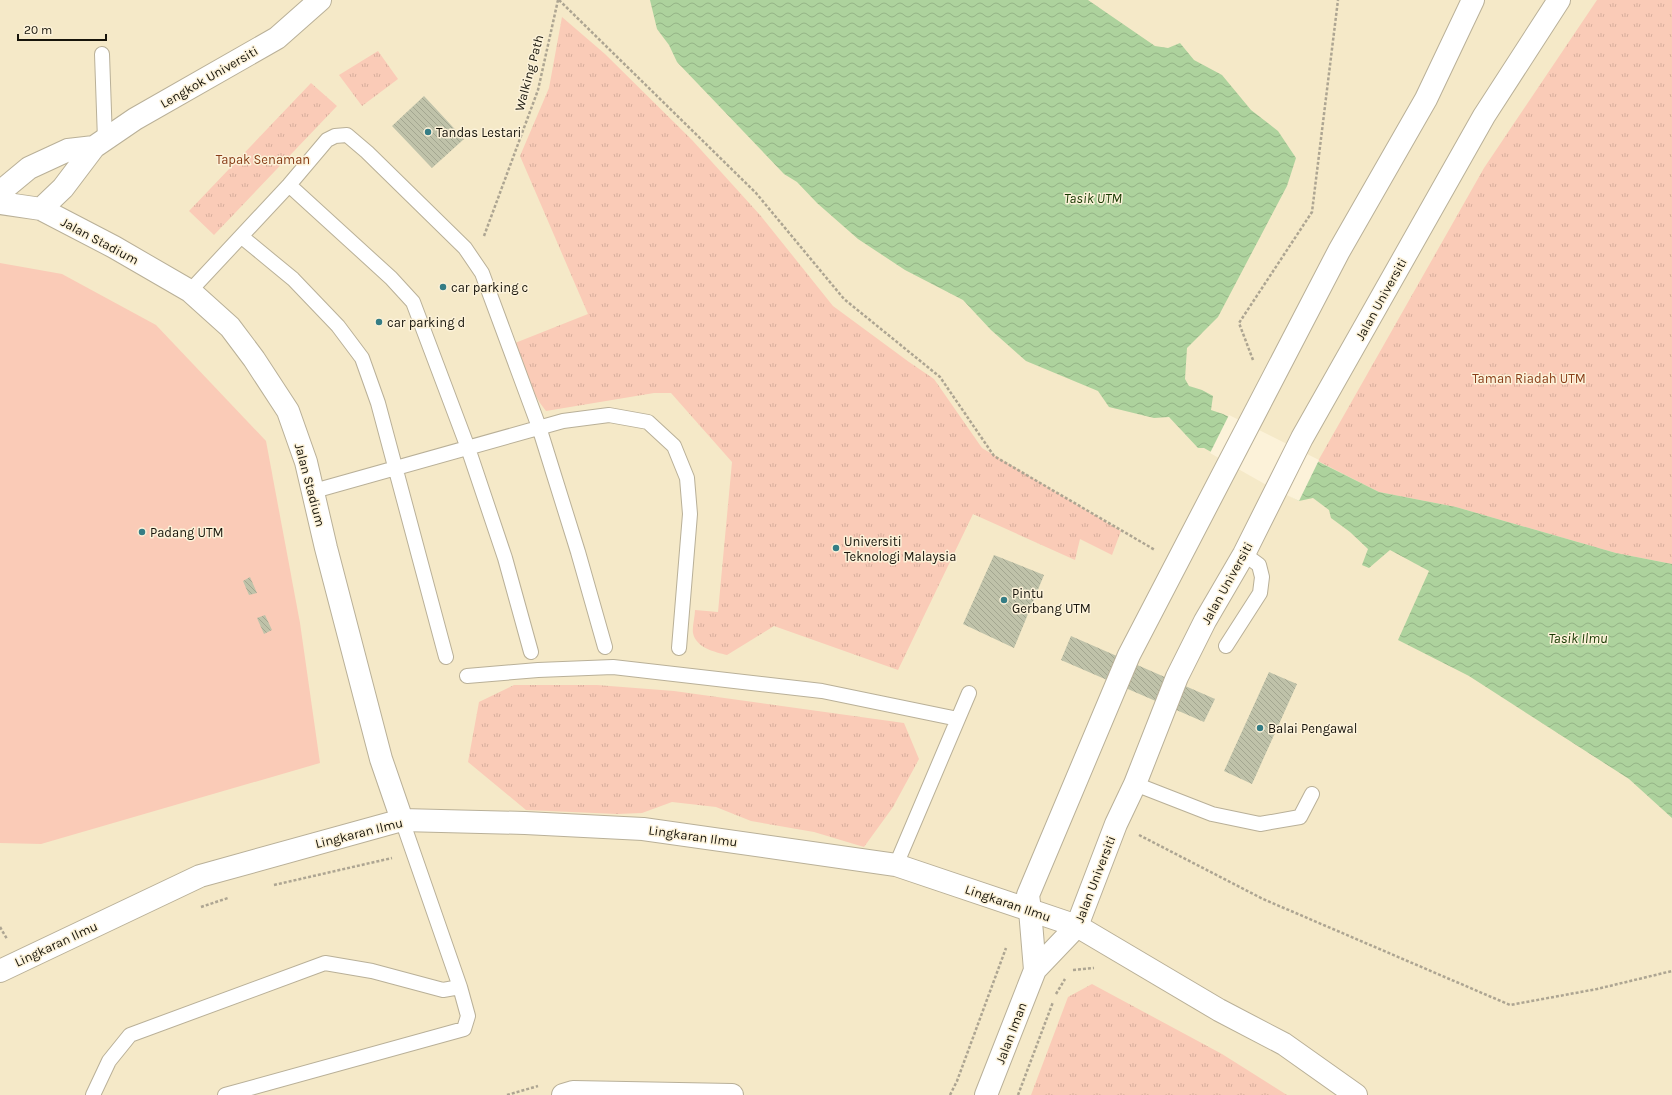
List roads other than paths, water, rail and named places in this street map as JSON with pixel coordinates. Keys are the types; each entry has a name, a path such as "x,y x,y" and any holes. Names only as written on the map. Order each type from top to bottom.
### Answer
{"street":[{"name":"Lengkok Universiti","path":"41,209 63,188 100,144 134,119 278,38 320,0"},
{"path":"1035,970 1028,895 1126,663 1340,251 1426,99 1473,0"},
{"name":"Jalan Universiti","path":"1035,970 1077,926 1116,824 1135,784 1177,677 1205,621 1244,554 1302,438 1484,116 1559,0"},
{"name":"Lengkok Universiti","path":"0,192 29,168 68,150 100,144"},
{"name":"Jalan Stadium","path":"0,203 41,209 114,247 190,291 230,327 254,359 288,411 306,462 314,491 326,548 377,744 402,820"},
{"name":"Lingkaran Ilmu","path":"0,971 200,876 402,820 643,828 896,865 1077,926 1219,1010 1284,1044 1356,1095"},
{"name":"Jalan Iman","path":"986,1095 1035,970"},
{"path":"563,1095 573,1092 732,1095"}],"lane":[{"path":"100,144 102,54"},
{"path":"190,291 242,237 327,140 334,136 347,135 367,152 465,248 482,273 539,427 578,552 605,647"},
{"path":"289,185 391,278 413,302 468,448 505,558 531,652"},
{"path":"242,237 293,279 338,326 362,358 378,403 446,657"},
{"path":"314,491 563,421 609,415 648,422 674,446 687,478 690,514 679,648"},
{"path":"1226,646 1260,593 1262,577 1259,565 1244,554"},
{"path":"467,676 538,670 613,667 822,691 958,719"},
{"path":"896,865 969,693"},
{"path":"1135,784 1212,814 1260,824 1300,817 1312,794"},
{"path":"225,1095 464,1029 468,1016 460,987 402,820"},
{"path":"93,1095 109,1061 130,1035 325,963 372,971 443,990 460,987"}],"water":[{"name":"Tasik UTM","path":"650,0 1088,0 1155,46 1168,48 1180,43 1194,60 1222,75 1251,110 1278,131 1296,158 1287,186 1218,317 1187,348 1185,379 1189,386 1202,390 1213,396 1211,410 1223,414 1379,492 1456,507 1616,553 1672,564 1672,818 1629,779 1469,676 1398,640 1429,571 1390,550 1369,568 1362,565 1368,549 1350,532 1331,518 1329,510 1313,498 1299,501 1204,448 1198,448 1169,417 1154,418 1109,407 1098,391 1026,361 991,330 963,300 905,270 858,239 817,203 797,182 784,174 677,62 669,45 657,29"}],"place":[{"name":"Tandas Lestari","path":"428,132"},
{"name":"car parking c","path":"443,287"},
{"name":"car parking d","path":"379,322"},
{"name":"Padang UTM","path":"142,532"},
{"name":"Universiti Teknologi Malaysia","path":"836,548"},
{"name":"Pintu Gerbang UTM","path":"1004,600"},
{"name":"Balai Pengawal","path":"1260,728"}],"park label":[{"name":"Tapak Senaman","path":"263,159"},
{"name":"Taman Riadah UTM","path":"1529,378"}],"water label":[{"name":"Tasik Ilmu","path":"1578,638"}]}
